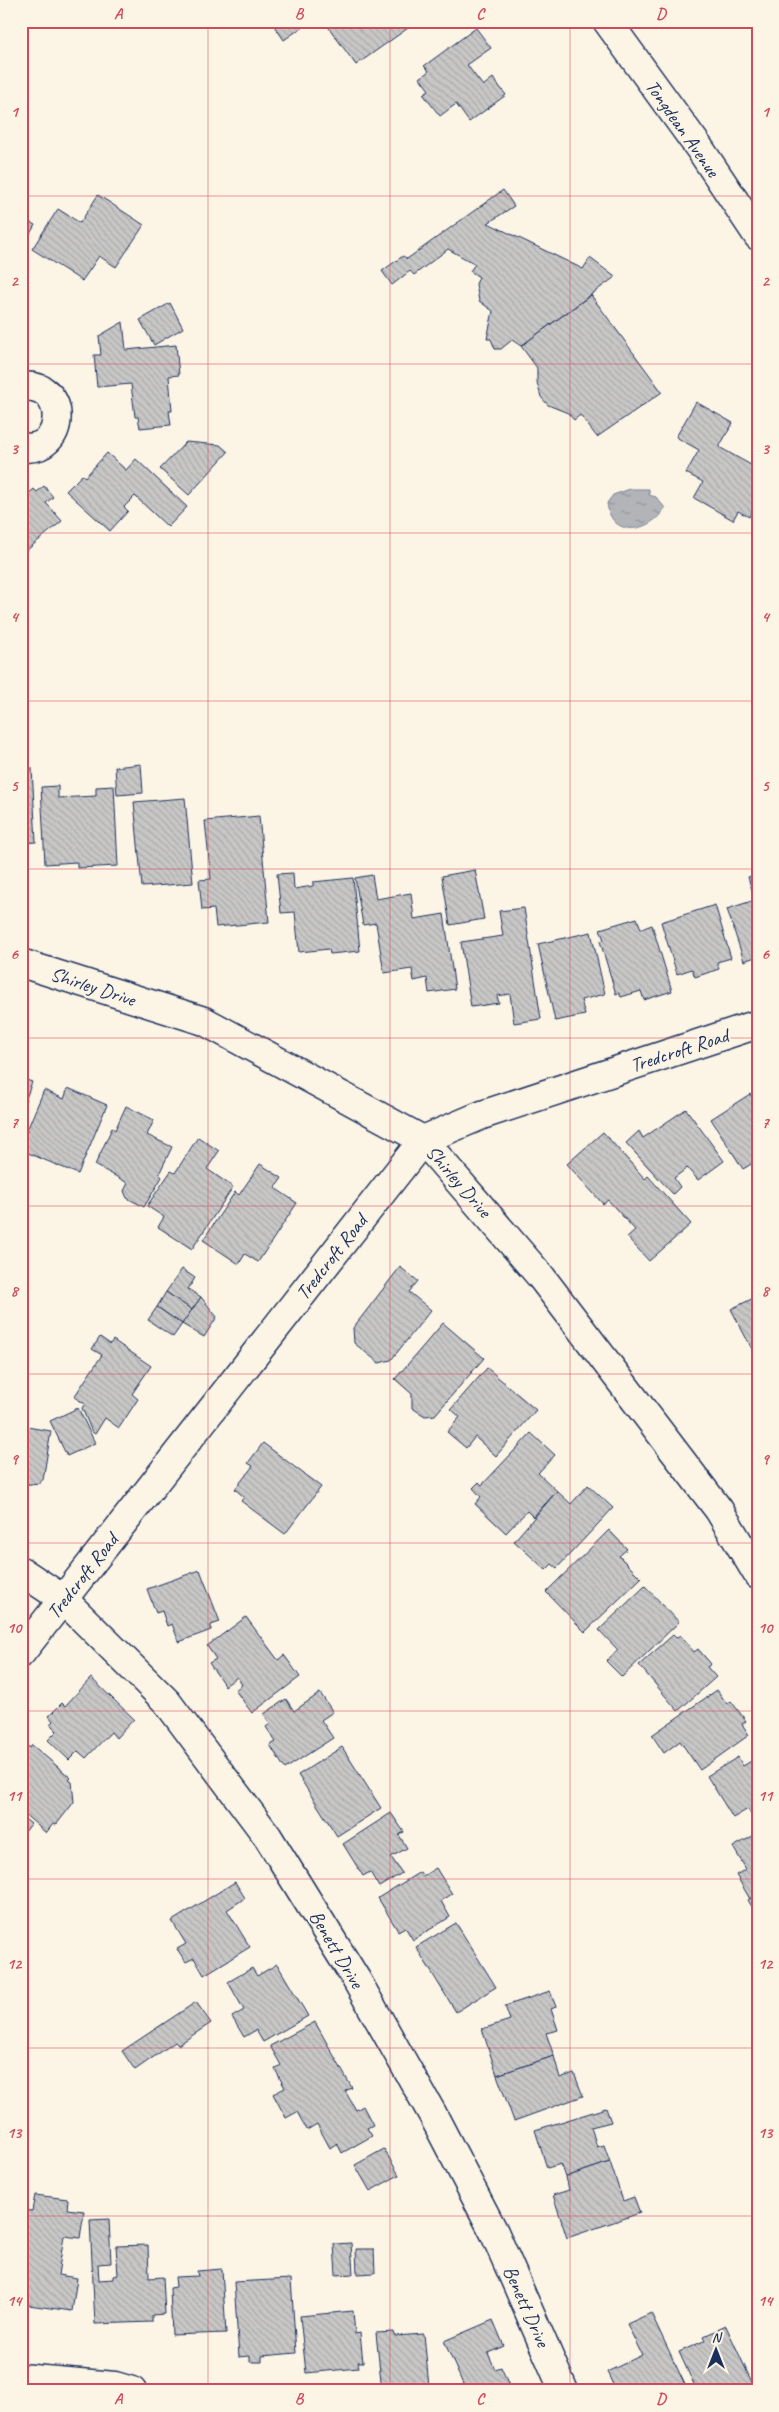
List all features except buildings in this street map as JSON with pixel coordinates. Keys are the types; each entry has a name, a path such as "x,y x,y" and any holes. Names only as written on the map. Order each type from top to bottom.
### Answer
{"street":[{"name":"Tongdean Avenue","path":"606,21 700,149 758,236"},
{"path":"21,387 38,388 48,395 54,402 58,417 54,432 48,439 35,447 21,447"},
{"name":"Shirley Drive","path":"21,963 204,1021 423,1140 542,1278 719,1510 758,1575"},
{"name":"Tredcroft Road","path":"21,1653 423,1140 482,1115 758,1024"},
{"name":"Benett Drive","path":"21,1571 63,1599 167,1702 268,1836 356,1979 433,2115 494,2232 564,2391"},
{"path":"21,2378 115,2386 132,2391"}],"water":[{"path":"630,489 649,489 649,495 656,497 665,508 651,523 642,527 623,527 616,523 610,515 607,503 613,495"}]}
